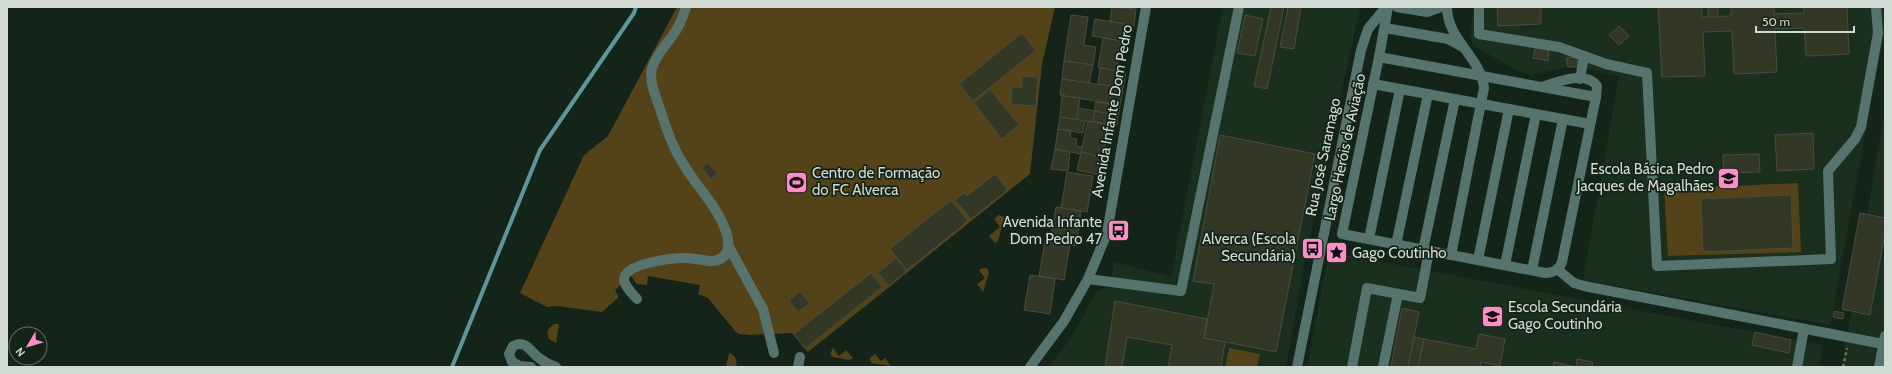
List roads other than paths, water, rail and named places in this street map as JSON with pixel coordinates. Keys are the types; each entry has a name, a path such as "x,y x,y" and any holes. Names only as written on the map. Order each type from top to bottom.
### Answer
{"street":[{"path":"637,299 626,285 624,279 626,274 631,270 650,262 664,260 684,258 710,261 725,255 729,247 725,227 684,165 671,141 653,85 652,69 654,64 681,21 686,7"},
{"name":"Avenida Infante Dom Pedro","path":"1030,367 1064,322 1088,279 1107,233 1146,7"},
{"path":"1088,279 1181,292 1238,7"},
{"name":"Largo Heróis de Aviação","path":"1388,7 1385,28 1342,234 1550,273 1558,269"},
{"name":"Rua José Saramago","path":"1297,367 1360,50 1368,30 1388,7"},
{"path":"1397,7 1421,11 1433,11 1441,7"},
{"path":"1411,7 1421,11"},
{"path":"1447,7 1450,25 1482,76 1484,88 1451,255"},
{"path":"1479,7 1478,34 1559,47 1606,64 1648,73 1657,266 1831,259 1828,170 1855,139 1861,127 1878,33 1876,7"},
{"path":"1385,28 1448,39 1458,44 1465,50"},
{"name":"Largo Heróis de Aviação","path":"1379,56 1596,97"},
{"path":"1580,79 1584,56"},
{"path":"1541,87 1567,78 1580,79 1595,83 1597,90 1562,262 1558,269 1574,283 1804,329 1849,337 1884,340 1879,367 1883,367"},
{"path":"1373,84 1590,124"},
{"path":"1369,240 1400,89"},
{"path":"1396,245 1428,94"},
{"path":"1352,367 1367,288 1420,298 1426,250 1455,99"},
{"path":"1478,260 1509,109"},
{"path":"1505,265 1536,114"},
{"path":"1532,270 1563,119"},
{"path":"729,247 763,309 774,353"},
{"path":"1383,367 1398,294"},
{"path":"1797,367 1804,329"},
{"path":"531,367 520,366 512,362 508,354 513,346 521,344 525,345 540,359 556,367"}],"waterway":[{"path":"452,367 540,150 634,13 636,7"}],"place":[{"name":"Escola Básica Pedro Jacques de Magalhães","path":"1729,178"},
{"name":"Centro de Formação do FC Alverca","path":"796,182"},
{"name":"Avenida Infante Dom Pedro 47","path":"1118,231"},
{"name":"Alverca (Escola Secundária)","path":"1312,248"},
{"name":"Gago Coutinho","path":"1336,253"},
{"name":"Escola Secundária Gago Coutinho","path":"1492,316"}]}
